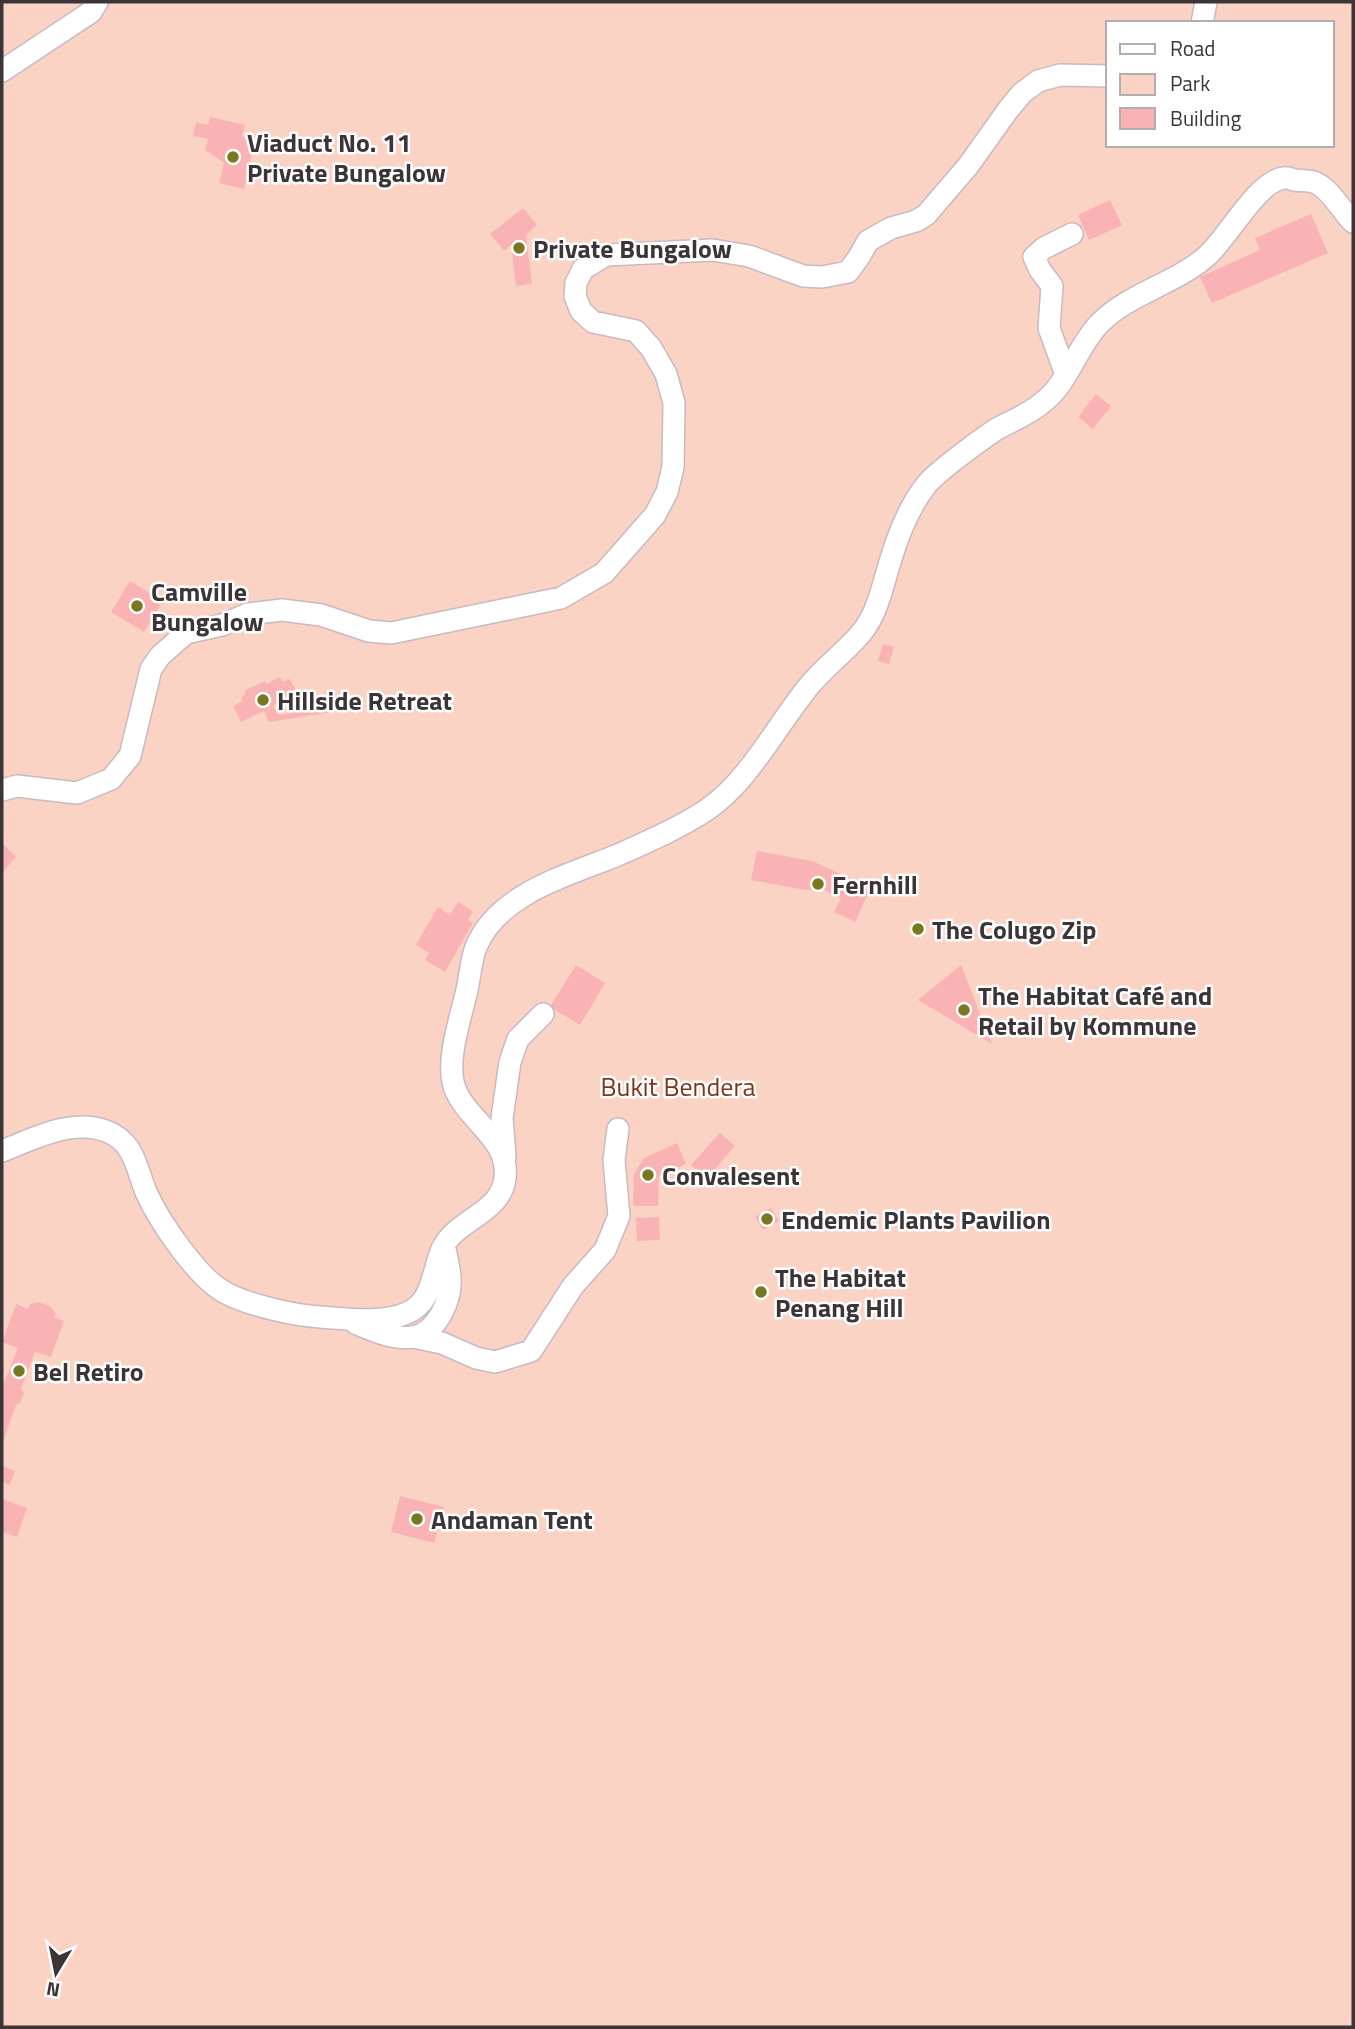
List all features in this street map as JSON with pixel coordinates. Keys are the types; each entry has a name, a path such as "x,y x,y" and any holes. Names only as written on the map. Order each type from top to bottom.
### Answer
{"street":[{"path":"2,71 91,12 97,2"},
{"path":"1202,21 1206,2"},
{"path":"2,790 18,786 77,793 90,790 111,779 130,755 151,669 160,656 186,633 222,625 248,614 282,610 321,615 369,631 391,633 561,597 604,573 655,515 667,492 673,467 674,403 666,374 651,348 636,331 593,322 581,311 575,296 576,283 583,270 606,255 713,250 749,256 803,276 822,277 848,272 868,241 891,228 916,221 926,215 968,166 1022,93 1038,81 1060,75 1106,76"},
{"path":"505,1162 500,1149 460,1099 453,1082 452,1060 476,947 499,914 544,884 620,854 659,835 705,811 730,792 810,685 856,640 874,618 890,560 906,518 928,482 993,432 1048,399 1101,321 1124,304 1180,276 1211,253 1262,190 1283,178 1315,183 1329,194 1353,222"},
{"path":"1066,375 1049,328 1052,286 1034,257 1044,248 1072,234"},
{"path":"2,1151 68,1128 109,1131 125,1144 136,1159 146,1192 180,1248 209,1281 225,1293 256,1304 307,1316 383,1319 409,1312 423,1302 431,1287 444,1244 494,1202 502,1192 506,1147 502,1118 510,1062 518,1038 542,1014"},
{"path":"346,1319 382,1334 442,1343 476,1359 495,1362 531,1350 573,1286 605,1250 620,1216 614,1160 618,1129"},
{"path":"413,1337 431,1327 445,1308 450,1279 444,1244"}],"green space":[{"name":"Bukit Bendera","path":"2,2 1353,2 1353,2027 2,2027"}],"building":[{"name":"Viaduct No. 11 Private Bungalow","path":"210,117 245,125 242,137 255,140 244,189 219,183 224,163 205,150 208,139 193,136 196,122 208,125"},
{"path":"1110,200 1122,225 1089,240 1078,215"},
{"name":"Private Bungalow","path":"523,208 537,225 526,235 532,284 516,286 511,245 504,251 490,234"},
{"path":"1311,214 1328,253 1212,303 1200,277 1260,250 1255,238"},
{"path":"1096,394 1111,406 1093,429 1078,417"},
{"name":"Camville Bungalow","path":"130,581 163,601 144,632 111,612"},
{"path":"883,644 894,647 889,664 878,661"},
{"path":"280,677 283,682 290,679 297,693 273,706 278,715 294,712 293,705 349,696 351,709 269,722 264,711 241,722 233,706 243,701 241,697 246,694 244,691"},
{"path":"2,843 16,857 2,873"},
{"name":"Fernhill","path":"757,851 812,861 871,888 855,922 834,912 841,898 822,889 806,890 751,880"},
{"path":"458,902 473,911 468,920 473,923 445,972 425,960 429,953 416,945 438,907 450,915"},
{"path":"576,965 605,983 580,1025 550,1007"},
{"path":"961,965 992,1044 918,1000"},
{"path":"720,1133 735,1146 706,1179 691,1165"},
{"name":"Convalesent","path":"677,1143 686,1164 659,1176 658,1206 633,1206 634,1174 644,1158"},
{"name":"Endemic Plants Pavilion","path":"771,1208 779,1221 763,1230 755,1217"},
{"path":"659,1217 660,1240 637,1241 636,1218"},
{"name":"Bel Retiro","path":"39,1302 50,1306 56,1314 54,1317 64,1321 51,1357 35,1352 21,1389 24,1393 20,1403 16,1405 2,1444 2,1388 18,1348 2,1342 16,1304 28,1309 30,1304"},
{"path":"2,1466 15,1471 10,1485 2,1482"},
{"name":"Andaman Tent","path":"400,1496 444,1507 434,1543 391,1532"},
{"path":"2,1499 27,1508 17,1537 2,1532"}],"place":[{"name":"Viaduct No. 11 Private Bungalow","path":"233,157"},
{"name":"Private Bungalow","path":"519,248"},
{"name":"Camville Bungalow","path":"137,606"},
{"name":"Hillside Retreat","path":"263,700"},
{"name":"Fernhill","path":"818,884"},
{"name":"The Colugo Zip","path":"918,929"},
{"name":"The Habitat Café and Retail by Kommune","path":"964,1010"},
{"name":"Convalesent","path":"648,1175"},
{"name":"Endemic Plants Pavilion","path":"767,1219"},
{"name":"The Habitat Penang Hill","path":"761,1292"},
{"name":"Bel Retiro","path":"19,1371"},
{"name":"Andaman Tent","path":"417,1519"}]}
